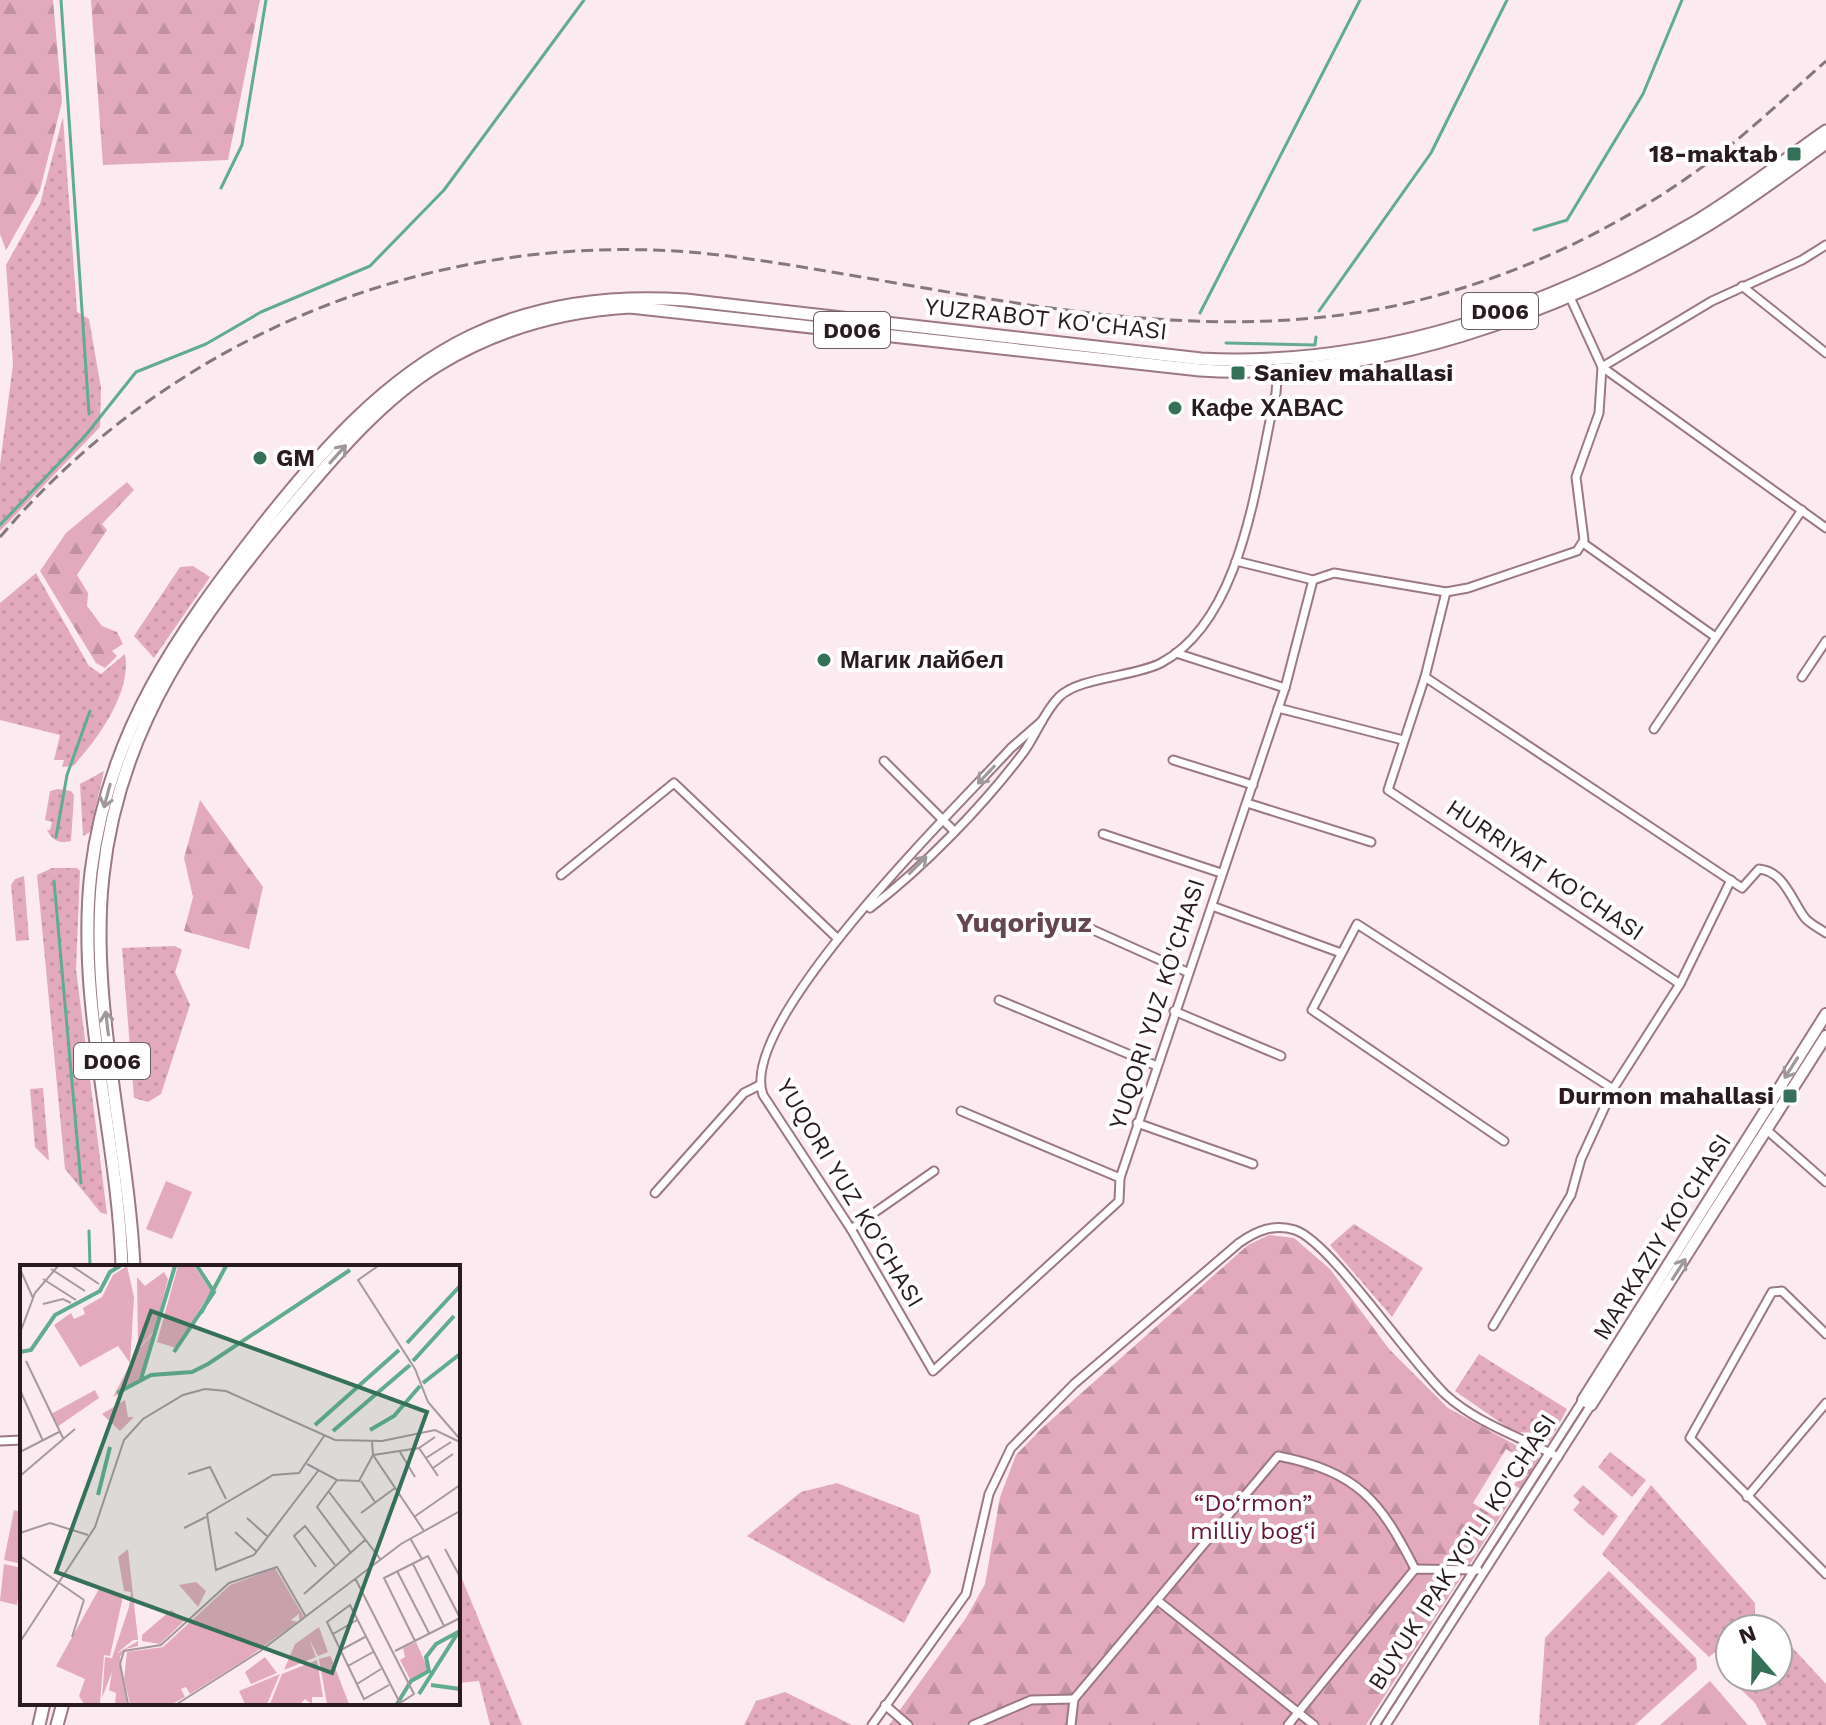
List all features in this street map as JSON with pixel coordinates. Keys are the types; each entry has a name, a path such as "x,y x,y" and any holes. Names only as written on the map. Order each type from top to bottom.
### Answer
{"main road":[{"name":"YUZRABOT KO'CHASI","path":"1278,366 1355,352 1448,329 1564,287 1664,245 1826,131"},
{"name":"YUZRABOT KO'CHASI","path":"134,1265 127,1235 101,963 100,853 111,782 136,711 166,656 201,604 309,469 354,420 414,370 472,335 560,305 607,299 660,298 1134,357 1278,366 1393,354 1569,295 1722,216 1826,143"},
{"name":"YUZRABOT KO'CHASI","path":"122,1265 127,1235"},
{"path":"39,1725 44,1705"},
{"path":"57,1725 62,1705"}],"street":[{"path":"1602,367 1742,286 1826,245"},
{"path":"1742,286 1826,353"},
{"path":"1236,561 1313,580 1334,573 1446,592 1468,588 1577,551 1583,543 1576,477 1599,413 1602,367 1569,295"},
{"name":"YUQORI YUZ KO'CHASI","path":"860,916 888,894 953,830 1024,752 1060,695 1080,686 1152,667 1195,638 1212,617 1236,561 1278,366"},
{"path":"1602,367 1826,528"},
{"path":"1654,729 1802,510"},
{"path":"1583,543 1714,636"},
{"name":"YUQORI YUZ KO'CHASI","path":"1042,721 1011,748 838,939 785,1011 761,1066 763,1095 851,1229 933,1371 1118,1203 1120,1178 1137,1123 1285,688 1313,580"},
{"path":"1278,708 1403,740 1425,677 1446,592"},
{"path":"1802,677 1826,641"},
{"path":"1176,653 1285,688"},
{"path":"1425,677 1742,888 1759,869 1765,869 1792,893 1807,920 1826,933"},
{"name":"HURRIYAT KO'CHASI","path":"1403,740 1388,790 1680,984"},
{"path":"1173,760 1253,785"},
{"path":"884,761 953,830"},
{"path":"561,875 674,783 838,939"},
{"path":"1247,803 1371,842"},
{"path":"1103,834 1221,873"},
{"path":"1493,1326 1571,1195 1581,1159 1613,1089 1680,984 1731,880"},
{"path":"1212,906 1341,953"},
{"path":"1504,1141 1312,1010 1357,924 1613,1089"},
{"path":"1082,925 1187,972"},
{"path":"999,1000 1157,1066"},
{"path":"1174,1011 1281,1056"},
{"name":"MARKAZIY KO'CHASI","path":"1587,1402 1826,1014"},
{"name":"MARKAZIY KO'CHASI","path":"1587,1402 1711,1220 1826,1036"},
{"path":"655,1193 744,1093 760,1085"},
{"path":"961,1111 1120,1178"},
{"path":"1757,1122 1826,1182"},
{"path":"1137,1123 1253,1164"},
{"path":"851,1229 934,1171"},
{"path":"1701,1213 1711,1220"},
{"path":"872,1725 966,1594 989,1494 1011,1448 1074,1384 1239,1243 1262,1229 1286,1228 1304,1234 1333,1263 1448,1396 1479,1418 1558,1457"},
{"path":"1826,1334 1782,1291 1775,1289 1690,1438 1826,1574"},
{"name":"BUYUK IPAK YO'LI KO'CHASI","path":"1386,1725 1550,1452 1587,1402"},
{"name":"BUYUK IPAK YO'LI KO'CHASI","path":"1375,1725 1558,1457 1587,1402"},
{"path":"1747,1497 1826,1403"},
{"path":"0,1441 20,1440"},
{"path":"1071,1725 1074,1699 1278,1456 1305,1461 1364,1489 1382,1511 1415,1569"},
{"path":"1415,1569 1480,1570"},
{"path":"1288,1725 1415,1569"},
{"path":"1157,1600 1314,1725"},
{"path":"973,1725 1031,1700 1074,1699"},
{"path":"885,1705 908,1725"}],"green space":[{"path":"0,0 53,0 62,102 40,190 6,250 0,234"},
{"path":"91,0 260,0 228,160 103,165"},
{"path":"63,117 77,312 89,319 101,388 100,427 0,531 0,465 13,364 6,265 40,204"},
{"path":"127,482 134,490 102,524 107,530 77,575 88,593 87,606 102,626 117,632 123,644 112,651 117,656 105,668 96,663 40,571 66,533"},
{"path":"193,566 210,577 154,658 134,636 180,567"},
{"path":"36,573 89,666 101,674 125,654 126,669 118,699 102,729 73,766 62,767 64,760 54,760 60,735 0,720 0,603"},
{"path":"104,771 90,832 83,836 80,784"},
{"path":"50,791 71,791 74,795 71,841 56,840 47,830 50,830 52,822 45,820"},
{"path":"200,800 263,887 249,949 184,931 193,897 184,858"},
{"path":"52,868 77,868 80,871 76,969 107,1214 101,1213 65,1169 37,875"},
{"path":"24,876 29,940 16,941 11,885 15,879"},
{"path":"175,946 182,950 175,972 190,1005 161,1094 148,1102 134,1098 122,948"},
{"path":"43,1088 49,1161 35,1147 30,1089"},
{"path":"166,1181 192,1192 172,1239 146,1229"},
{"path":"1354,1224 1423,1268 1392,1317 1330,1245"},
{"name":"“Do‘rmon” milliy bog‘i","path":"1269,1235 1294,1238 1330,1269 1389,1349 1448,1408 1539,1458 1520,1489 1514,1485 1528,1462 1506,1449 1473,1503 1495,1517 1506,1498 1511,1500 1366,1725 889,1725 966,1618 985,1584 1000,1497 1016,1455 1041,1429 1248,1245"},
{"path":"1479,1354 1567,1409 1550,1441 1538,1433 1514,1432 1455,1391"},
{"path":"1610,1452 1646,1480 1632,1497 1598,1467"},
{"path":"837,1483 919,1515 931,1572 904,1623 747,1536 801,1492"},
{"path":"1583,1485 1618,1516 1603,1536 1573,1510 1580,1502 1573,1496"},
{"path":"1651,1485 1755,1603 1755,1613 1714,1613 1714,1653 1709,1657 1602,1554"},
{"path":"14,1510 20,1512 20,1564 4,1560"},
{"path":"4,1564 20,1568 17,1605 0,1601"},
{"path":"1609,1571 1696,1658 1697,1669 1635,1725 1539,1725 1545,1638"},
{"path":"460,1574 522,1725 490,1725 479,1681 460,1683"},
{"path":"1794,1649 1826,1684 1826,1725 1767,1725 1755,1703 1745,1693 1794,1693"},
{"path":"1710,1681 1714,1693 1720,1693 1748,1725 1660,1725"},
{"path":"785,1692 852,1725 744,1725 756,1701"}],"waterway":[{"path":"61,0 89,414"},
{"path":"221,188 242,145 266,0"},
{"path":"0,525 85,436 136,372 206,344 261,312 370,266 444,190 584,0"},
{"path":"1200,313 1360,0"},
{"path":"1319,311 1431,153 1507,0"},
{"path":"1534,230 1567,220 1643,94 1682,0"},
{"path":"1226,343 1315,345 1316,337"},
{"path":"56,837 67,775 90,711"},
{"path":"54,881 81,1183"},
{"path":"89,1231 90,1265"}],"railway":[{"path":"0,537 73,462 154,397 242,344 336,302 434,272 535,254 638,250 743,258 976,297 1133,317 1211,322 1290,320 1368,311 1459,289 1593,235 1675,186 1713,159 1826,61"}],"place":[{"name":"18-maktab","path":"1794,154"},
{"name":"Saniev mahallasi","path":"1238,373"},
{"name":"Кафе ХАВАС","path":"1175,408"},
{"name":"GM","path":"260,458"},
{"name":"Магик лайбел","path":"824,660"},
{"name":"Durmon mahallasi","path":"1790,1096"}],"district":[{"name":"Yuqoriyuz","path":"1024,922"}]}
